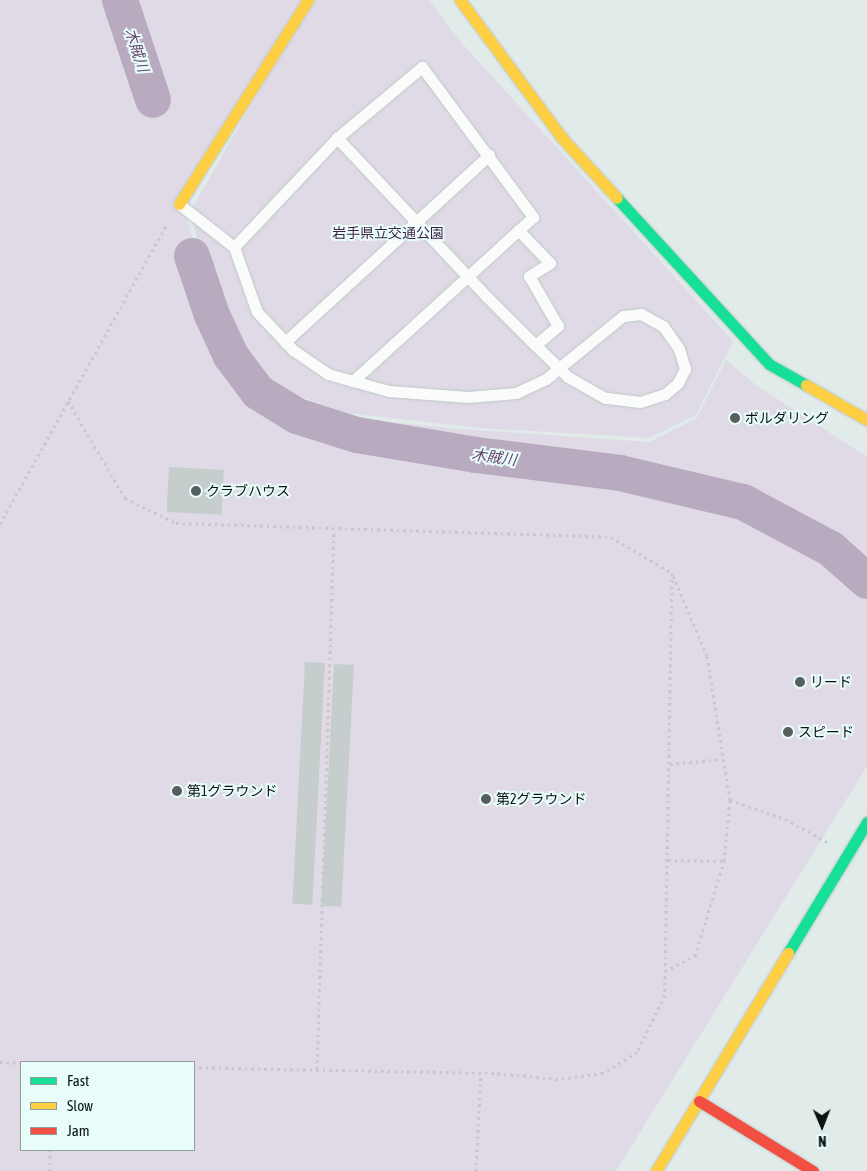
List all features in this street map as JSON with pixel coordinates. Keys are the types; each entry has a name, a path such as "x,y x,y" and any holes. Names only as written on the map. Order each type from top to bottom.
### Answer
{"street":[{"path":"178,204 308,0"},
{"path":"460,0 562,138 769,364 867,420"},
{"path":"656,1171 867,822"},
{"path":"699,1101 813,1171"}],"lane":[{"path":"234,247 337,138 422,67 489,155 533,217 354,382"},
{"path":"178,204 234,247 257,312 285,342 328,374 389,392 468,397 516,393 546,379 559,368 623,316 641,314 663,326 679,349 685,369 678,383 666,394 640,402 605,398 568,377 559,368 535,345 468,276 337,138"},
{"path":"285,342 489,155"},
{"path":"518,230 550,264 529,276 558,326 535,345"}],"path":[{"path":"0,524 178,204"},
{"path":"68,401 125,498 176,523 611,537 672,573 707,656 730,800 724,861 695,956 665,971"},
{"path":"317,1069 334,529"},
{"path":"195,1066 481,1073 558,1079 603,1073 637,1052 664,995 670,764 672,573"},
{"path":"670,764 723,759"},
{"path":"730,800 785,819 847,853"},
{"path":"668,860 724,861"},
{"path":"0,1062 20,1063"},
{"path":"476,1171 481,1073"},
{"path":"50,1151 50,1171"}],"green space":[{"path":"0,0 301,0 185,211 200,266 245,384 351,418 459,429 650,442 697,418 726,360 756,385 867,457 867,766 616,1171 0,1171"},
{"name":"岩手県立交通公園","path":"312,0 429,0 459,40 733,341 696,415 649,438 481,428 347,413 249,379 215,304 190,212"}],"building":[{"name":"クラブハウス","path":"169,467 224,470 222,515 167,512"},
{"path":"305,662 325,663 312,905 292,904"},
{"path":"334,664 354,665 341,907 321,906"}],"waterway":[{"name":"木賊川","path":"120,0 153,100"},
{"name":"木賊川","path":"192,256 212,315 231,356 258,392 297,416 357,435 476,455 620,473 743,502 831,549 867,581"}],"traffic: fast":[{"path":"617,198 769,364 806,385"},
{"path":"788,953 867,822"}],"traffic: slow":[{"path":"179,204 308,0"},
{"path":"460,0 562,138 617,198"},
{"path":"806,385 867,420"},
{"path":"656,1171 788,953"}],"traffic: jam":[{"path":"699,1101 813,1171"}],"place":[{"name":"ボルダリング","path":"735,418"},
{"name":"クラブハウス","path":"196,491"},
{"name":"リード","path":"800,682"},
{"name":"スピード","path":"788,732"},
{"name":"第1グラウンド","path":"177,791"},
{"name":"第2グラウンド","path":"486,799"}]}
